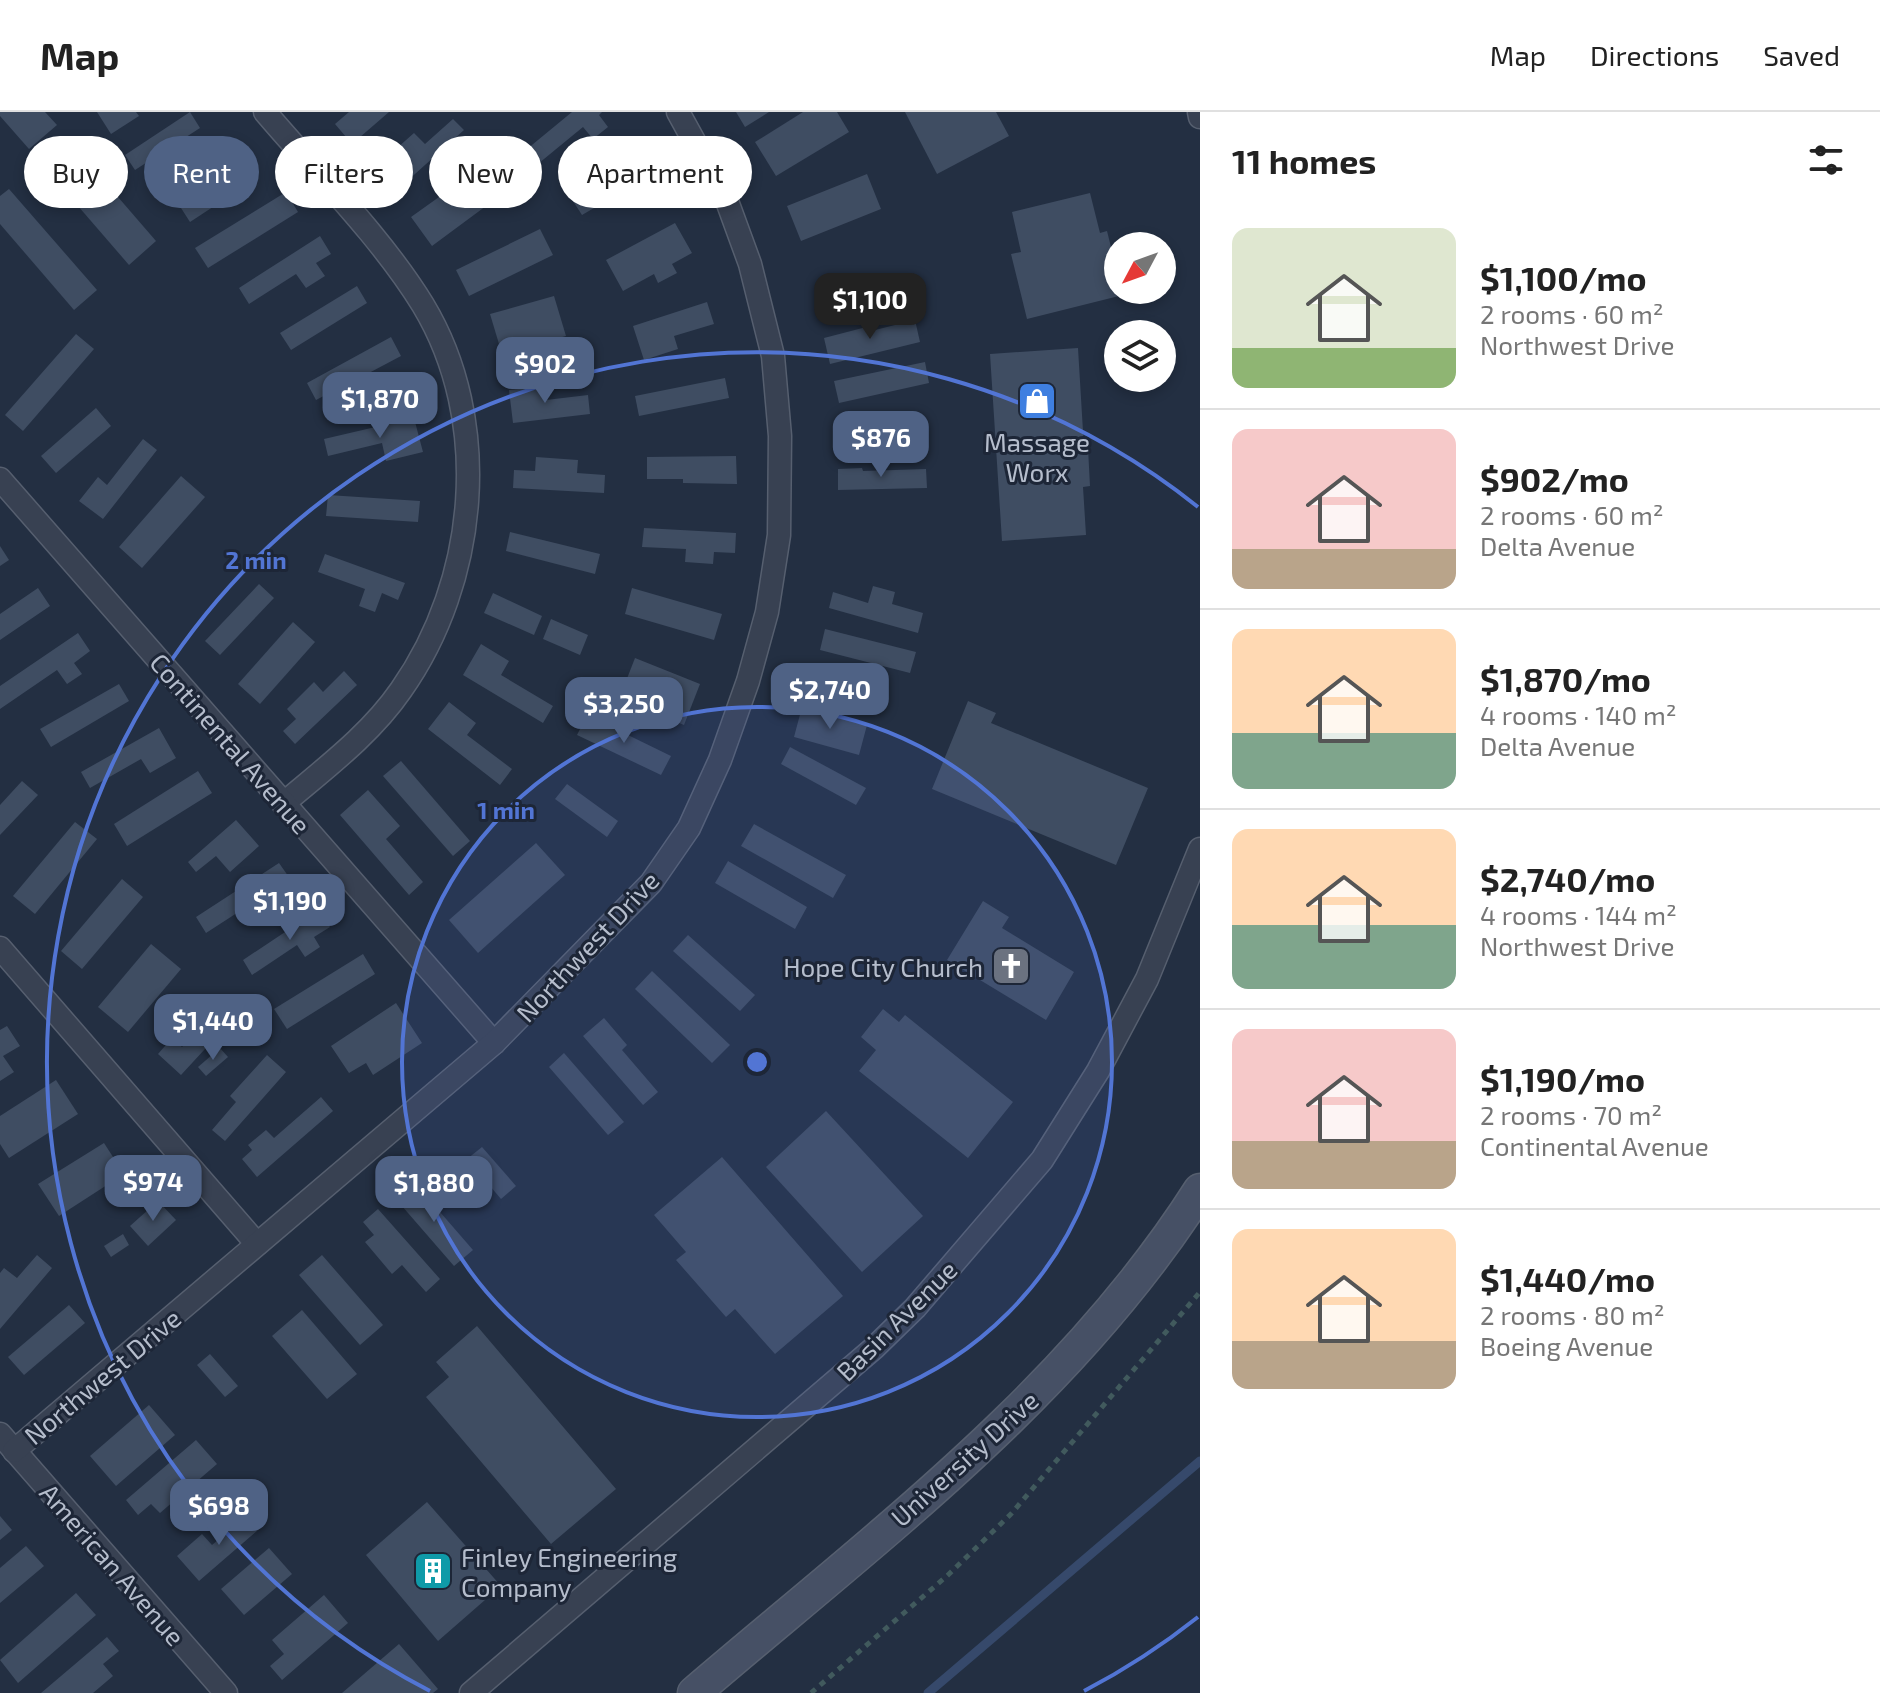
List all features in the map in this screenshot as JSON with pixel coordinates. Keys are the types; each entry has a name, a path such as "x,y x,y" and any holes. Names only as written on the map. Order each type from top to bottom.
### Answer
{"main road":[{"name":"University Drive","path":"694,1693 968,1458 1042,1387 1121,1299 1161,1248 1200,1190"}],"street":[{"path":"265,112 383,250 424,307 453,371 461,404 468,469 457,570 447,603 418,664 380,717 283,804"},
{"name":"Northwest Drive","path":"7,1443 257,1244 494,1043 651,883 689,828 720,760 748,681 767,612 779,535 780,436 773,356 750,264 727,201 678,112"},
{"name":"Continental Avenue","path":"0,479 494,1043"},
{"name":"Basin Avenue","path":"471,1693 874,1348 915,1308 975,1239 1042,1160 1098,1071 1147,979 1200,849"},
{"path":"0,948 257,1244"},
{"name":"American Avenue","path":"7,1443 226,1693"}],"path":[{"path":"811,1693 948,1575 1001,1524 1037,1486 1200,1292"}],"building":[{"path":"0,112 45,112 57,125 44,136 24,136 24,143 0,116"},
{"path":"97,112 136,112 139,116 111,134"},
{"path":"190,112 200,128 188,136 154,136"},
{"path":"349,112 389,112 361,136 345,136 335,124"},
{"path":"572,112 602,112 599,115 608,127 597,136 590,136 583,127 572,136 558,136 558,148 542,161 542,137"},
{"path":"736,112 769,112 745,127"},
{"path":"803,112 837,112 849,132 776,176 755,142"},
{"path":"905,112 996,112 1009,136 937,174"},
{"path":"453,119 464,130 457,136 434,136"},
{"path":"414,133 425,144 429,140 429,161 413,176 411,136"},
{"path":"144,142 144,164 135,170 128,160 128,153"},
{"path":"867,174 881,209 801,241 787,206"},
{"path":"9,189 97,290 74,310 0,224 0,196"},
{"path":"1090,193 1100,233 1107,231 1107,232 1104,232 1104,300 1027,319 1011,254 1021,252 1012,212"},
{"path":"275,199 275,208 296,208 298,212 208,268 195,248"},
{"path":"429,204 429,208 483,208 432,246 411,217"},
{"path":"80,208 127,208 156,241 129,265"},
{"path":"181,208 211,208 190,222"},
{"path":"577,208 594,208 582,215"},
{"path":"675,223 692,253 672,264 677,273 658,283 654,274 623,291 606,260"},
{"path":"540,229 553,255 469,296 456,270"},
{"path":"320,236 331,254 316,263 325,276 306,288 296,274 249,304 239,288"},
{"path":"357,286 367,303 291,350 280,333"},
{"path":"554,296 566,336 502,354 490,314"},
{"path":"707,302 714,324 674,336 678,349 644,360 633,326"},
{"path":"915,320 920,342 830,364 824,338 874,325 875,330"},
{"path":"76,334 94,349 23,431 5,415"},
{"path":"391,337 401,356 367,374 374,387 345,402 337,389 316,400 307,383"},
{"name":"Massage Worx","path":"1078,348 1084,448 1088,448 1090,486 1083,487 1086,535 1002,541 990,354"},
{"path":"925,362 929,383 839,403 834,381"},
{"path":"725,378 729,398 639,416 635,396"},
{"path":"544,386 546,400 588,395 590,414 513,423 509,390"},
{"path":"96,408 111,426 56,473 41,456"},
{"path":"414,418 423,452 386,461 382,443 328,456 324,439"},
{"path":"143,439 157,450 103,519 79,501 98,477 107,485"},
{"path":"736,456 737,484 647,479 647,457"},
{"path":"536,457 578,460 577,473 605,475 604,493 513,488 514,470 535,471"},
{"path":"862,468 863,471 926,469 927,488 838,490 838,469"},
{"path":"181,476 205,497 142,568 119,547"},
{"path":"328,495 420,501 418,522 326,516"},
{"path":"644,528 736,533 735,553 714,552 713,564 685,562 686,549 642,547"},
{"path":"510,532 600,554 595,574 506,551"},
{"path":"0,546 9,560 0,566"},
{"path":"325,554 405,583 398,600 382,593 375,612 359,606 365,589 318,572"},
{"path":"259,584 274,598 220,655 205,641"},
{"path":"873,586 895,592 892,604 923,613 918,633 829,608 833,592 868,603"},
{"path":"38,588 50,606 0,640 0,614"},
{"path":"632,588 722,614 714,640 625,614"},
{"path":"493,593 542,616 534,635 484,613"},
{"path":"551,619 588,635 580,655 543,639"},
{"path":"293,622 315,642 260,704 238,684"},
{"path":"825,629 916,652 910,673 820,650"},
{"path":"78,633 90,651 74,663 82,674 67,684 57,670 0,709 0,686"},
{"path":"481,644 509,661 501,675 553,706 543,723 463,675"},
{"path":"635,658 700,684 684,725 619,699"},
{"path":"344,671 357,685 295,744 283,731 296,719 287,709 314,682 323,692"},
{"path":"119,684 129,701 51,747 40,729"},
{"path":"968,701 996,713 991,723 1148,788 1116,865 932,789"},
{"path":"449,702 476,723 467,735 512,769 500,785 428,729"},
{"path":"802,707 867,725 859,755 794,737"},
{"path":"587,715 671,756 661,775 577,735"},
{"path":"159,728 176,758 150,773 141,759 90,788 81,772"},
{"path":"790,747 866,788 856,805 781,764"},
{"path":"401,761 470,841 453,856 383,776"},
{"path":"198,771 212,793 127,846 114,824"},
{"path":"22,781 38,795 0,835 0,805"},
{"path":"567,784 618,821 607,837 555,799"},
{"path":"368,790 400,826 386,839 423,882 409,895 340,815"},
{"path":"236,820 259,846 230,872 216,856 196,872 188,862"},
{"path":"75,822 97,839 35,914 13,896"},
{"path":"754,824 846,875 833,898 741,846"},
{"path":"536,843 565,875 478,953 449,920"},
{"path":"728,861 807,907 795,929 715,883"},
{"path":"279,863 291,880 273,891 281,903 248,924 240,911 206,933 196,917"},
{"path":"122,879 143,897 82,969 61,951"},
{"name":"Hope City Church","path":"983,901 1009,917 1002,928 1074,972 1046,1020 947,960"},
{"path":"318,910 330,927 314,937 320,947 305,957 297,945 252,975 243,960"},
{"path":"688,935 755,995 740,1011 673,951"},
{"path":"151,944 181,969 128,1032 98,1007"},
{"path":"363,954 375,974 287,1029 274,1009"},
{"path":"652,971 730,1045 712,1063 635,989"},
{"path":"396,1003 422,1043 373,1075 366,1063 349,1073 331,1046"},
{"path":"883,1009 899,1022 905,1015 1013,1102 968,1158 859,1071 876,1050 861,1037"},
{"path":"215,1011 228,1024 181,1075 158,1054 172,1038 182,1047"},
{"path":"604,1018 627,1045 622,1050 658,1092 643,1105 583,1036"},
{"path":"7,1026 20,1046 3,1056 14,1072 0,1081 0,1030"},
{"path":"220,1048 228,1057 206,1076 198,1067"},
{"path":"564,1053 624,1122 608,1135 549,1067"},
{"path":"267,1055 286,1072 225,1141 212,1130 236,1102 230,1096"},
{"path":"56,1080 78,1114 9,1158 0,1144 0,1116"},
{"path":"321,1097 333,1111 257,1177 242,1159 252,1150 248,1145 266,1130 274,1138"},
{"path":"826,1111 923,1216 862,1272 766,1167"},
{"path":"104,1143 124,1174 59,1216 38,1184"},
{"path":"482,1147 516,1186 501,1199 467,1159"},
{"path":"722,1157 843,1296 775,1354 735,1309 726,1317 676,1260 686,1252 654,1215"},
{"path":"414,1182 473,1250 454,1266 395,1198"},
{"path":"158,1201 176,1220 148,1246 130,1226"},
{"path":"378,1209 440,1279 426,1292 402,1265 392,1274 365,1242 374,1235 363,1222"},
{"path":"123,1234 129,1245 111,1257 104,1246"},
{"path":"37,1255 52,1268 0,1329 0,1273 4,1268 17,1278"},
{"path":"322,1255 383,1325 360,1345 299,1275"},
{"path":"69,1305 85,1323 24,1375 8,1357"},
{"path":"302,1310 357,1374 327,1399 272,1336"},
{"path":"477,1326 616,1489 551,1544 426,1397 449,1377 436,1362"},
{"path":"210,1354 238,1386 225,1397 197,1365"},
{"path":"149,1405 175,1435 116,1486 90,1456"},
{"path":"196,1440 217,1464 160,1513 151,1504 138,1515 126,1500"},
{"name":"Finley Engineering Company","path":"427,1502 501,1586 438,1641 366,1555"},
{"path":"253,1510 265,1524 199,1581 177,1556 202,1534 212,1545"},
{"path":"0,1516 12,1530 0,1540"},
{"path":"26,1546 44,1566 0,1603 0,1568"},
{"path":"269,1548 292,1574 244,1615 221,1589"},
{"path":"76,1593 96,1615 18,1683 0,1660"},
{"path":"324,1595 348,1623 282,1680 270,1666 284,1654 272,1640"},
{"path":"107,1637 119,1651 103,1664 113,1676 93,1693 41,1693"},
{"path":"399,1644 438,1689 433,1693 342,1693"}],"waterway":[{"path":"928,1693 1200,1461"}],"place":[{"name":"Massage Worx","path":"1037,401"},
{"name":"Hope City Church","path":"1011,966"},
{"name":"Finley Engineering Company","path":"433,1571"}]}
